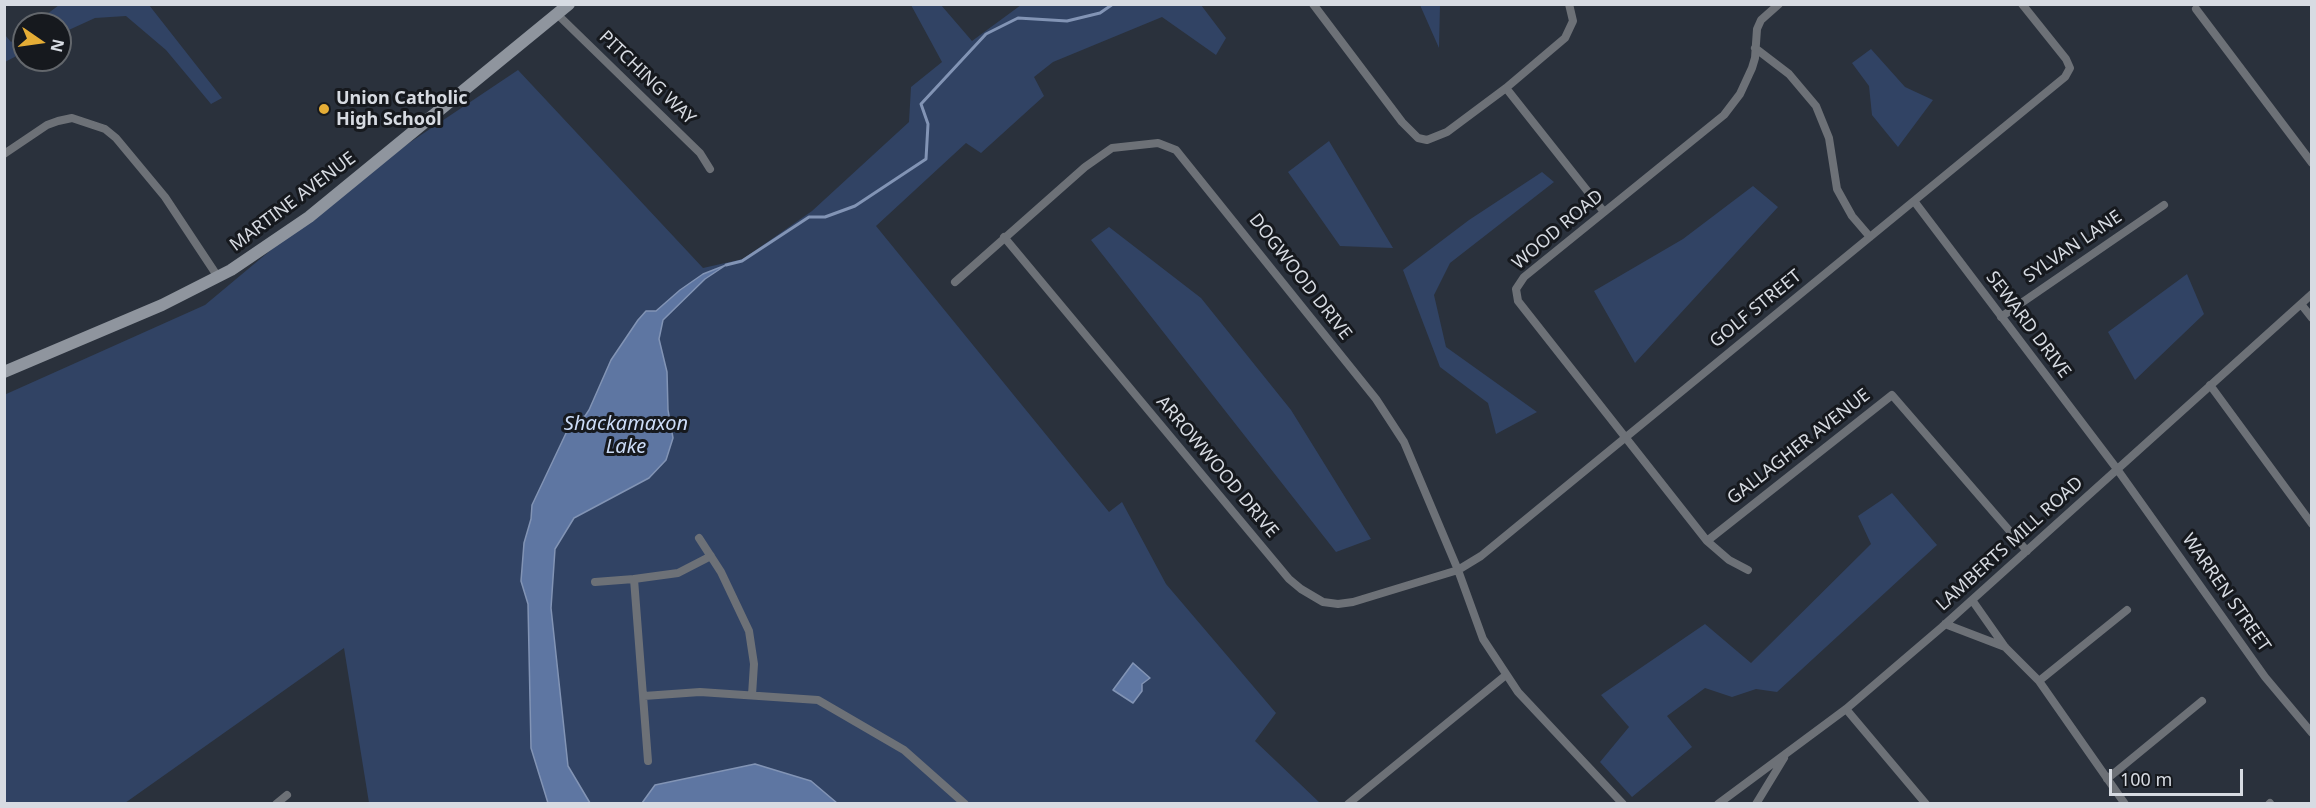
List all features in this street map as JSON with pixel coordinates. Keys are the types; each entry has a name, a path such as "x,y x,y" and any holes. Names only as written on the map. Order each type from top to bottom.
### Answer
{"main road":[{"name":"MARTINE AVENUE","path":"4,372 162,305 218,277 309,217 569,4"}],"street":[{"path":"1313,4 1402,122 1418,138 1427,140 1447,132 1506,88 1565,38 1573,21 1569,4"},
{"name":"WOOD ROAD","path":"1748,570 1729,560 1707,541 1518,301 1516,289 1524,276 1724,115 1740,94 1752,68 1757,29 1761,20 1779,4"},
{"name":"GOLF STREET","path":"1458,570 1481,556 2065,77 2070,68 2066,59 2022,4"},
{"path":"2196,9 2312,163"},
{"name":"PITCHING WAY","path":"557,14 700,153 710,169"},
{"path":"1755,48 1789,74 1816,106 1829,138 1837,189 1852,216 1870,237"},
{"path":"1506,88 1604,212"},
{"path":"4,154 47,125 58,121 72,118 105,129 116,138 165,197 218,277"},
{"name":"DOGWOOD DRIVE","path":"956,282 1093,160 1112,148 1158,142 1176,150 1385,413 1404,442 1458,570 1483,639 1518,692 1623,804"},
{"name":"SEWARD DRIVE","path":"1914,201 2117,469"},
{"name":"SYLVAN LANE","path":"2001,317 2164,205"},
{"name":"ARROWWOOD DRIVE","path":"1004,237 1289,579 1301,589 1323,602 1338,604 1353,602 1458,570"},
{"name":"LAMBERTS MILL ROAD","path":"1718,804 1845,709 1945,624 2312,294"},
{"path":"2301,304 2312,318"},
{"path":"2210,385 2312,524"},
{"name":"GALLAGHER AVENUE","path":"1707,541 1892,395 2027,551"},
{"name":"WARREN STREET","path":"2117,469 2265,677 2312,733"},
{"path":"699,538 725,580 749,631 754,664 752,695"},
{"path":"595,582 678,573 711,556"},
{"path":"634,579 648,761"},
{"path":"1972,600 2005,647 2039,681 2125,804"},
{"path":"2039,681 2127,610"},
{"path":"1945,624 2005,647"},
{"path":"1348,804 1506,675"},
{"path":"644,696 700,692 813,699 825,703 909,755 965,804"},
{"path":"2107,779 2202,701"},
{"path":"1845,709 1926,804"},
{"path":"1756,804 1787,752"},
{"path":"276,804 287,795"}],"shaded area":[{"path":"59,5 149,5 222,98 211,104 166,50 126,16 95,18 72,29 72,12 50,12"},
{"path":"911,5 941,5 972,41 1021,5 1201,5 1226,38 1216,55 1162,17 1053,62 1034,77 1044,96 981,153 966,143 876,226 1109,512 1122,502 1166,584 1276,713 1255,741 1320,803 369,803 344,648 125,803 5,803 4,395 205,305 296,229 406,145 518,70 703,268 743,259 812,211 909,122 911,87 942,62"},
{"path":"1420,5 1440,5 1439,48"},
{"path":"5,35 11,42 12,58 5,62"},
{"path":"1871,49 1905,87 1933,100 1898,147 1872,115 1869,86 1852,63"},
{"path":"1329,141 1393,248 1340,246 1288,172"},
{"path":"1542,172 1554,182 1450,263 1434,295 1446,347 1537,412 1496,434 1488,403 1440,367 1403,270 1469,220"},
{"path":"1753,186 1778,207 1635,363 1594,291 1683,239"},
{"path":"1109,227 1201,298 1291,410 1371,539 1336,552 1091,240"},
{"path":"2187,274 2204,314 2135,380 2108,332"},
{"path":"1892,493 1937,545 1777,692 1756,689 1732,697 1705,688 1667,716 1692,747 1632,797 1600,762 1629,727 1601,695 1705,624 1751,663 1871,544 1858,516"}],"water":[{"name":"Shackamaxon Lake","path":"726,265 705,279 663,320 659,339 667,372 668,410 673,438 666,460 649,478 574,518 555,549 551,608 568,766 590,803 548,803 531,748 528,604 521,581 524,543 531,519 532,505 568,429 589,410 611,360 638,320 646,311 656,311 703,274"},
{"path":"1133,663 1150,678 1142,684 1142,691 1133,703 1113,690"},
{"path":"755,764 811,781 837,803 642,803 655,785"}],"waterway":[{"path":"726,265 742,261 809,217 825,217 855,206 926,159 928,124 921,104 986,34 1018,18 1067,21 1100,13 1113,4"}],"place":[{"name":"Union Catholic High School","path":"324,109"}]}
